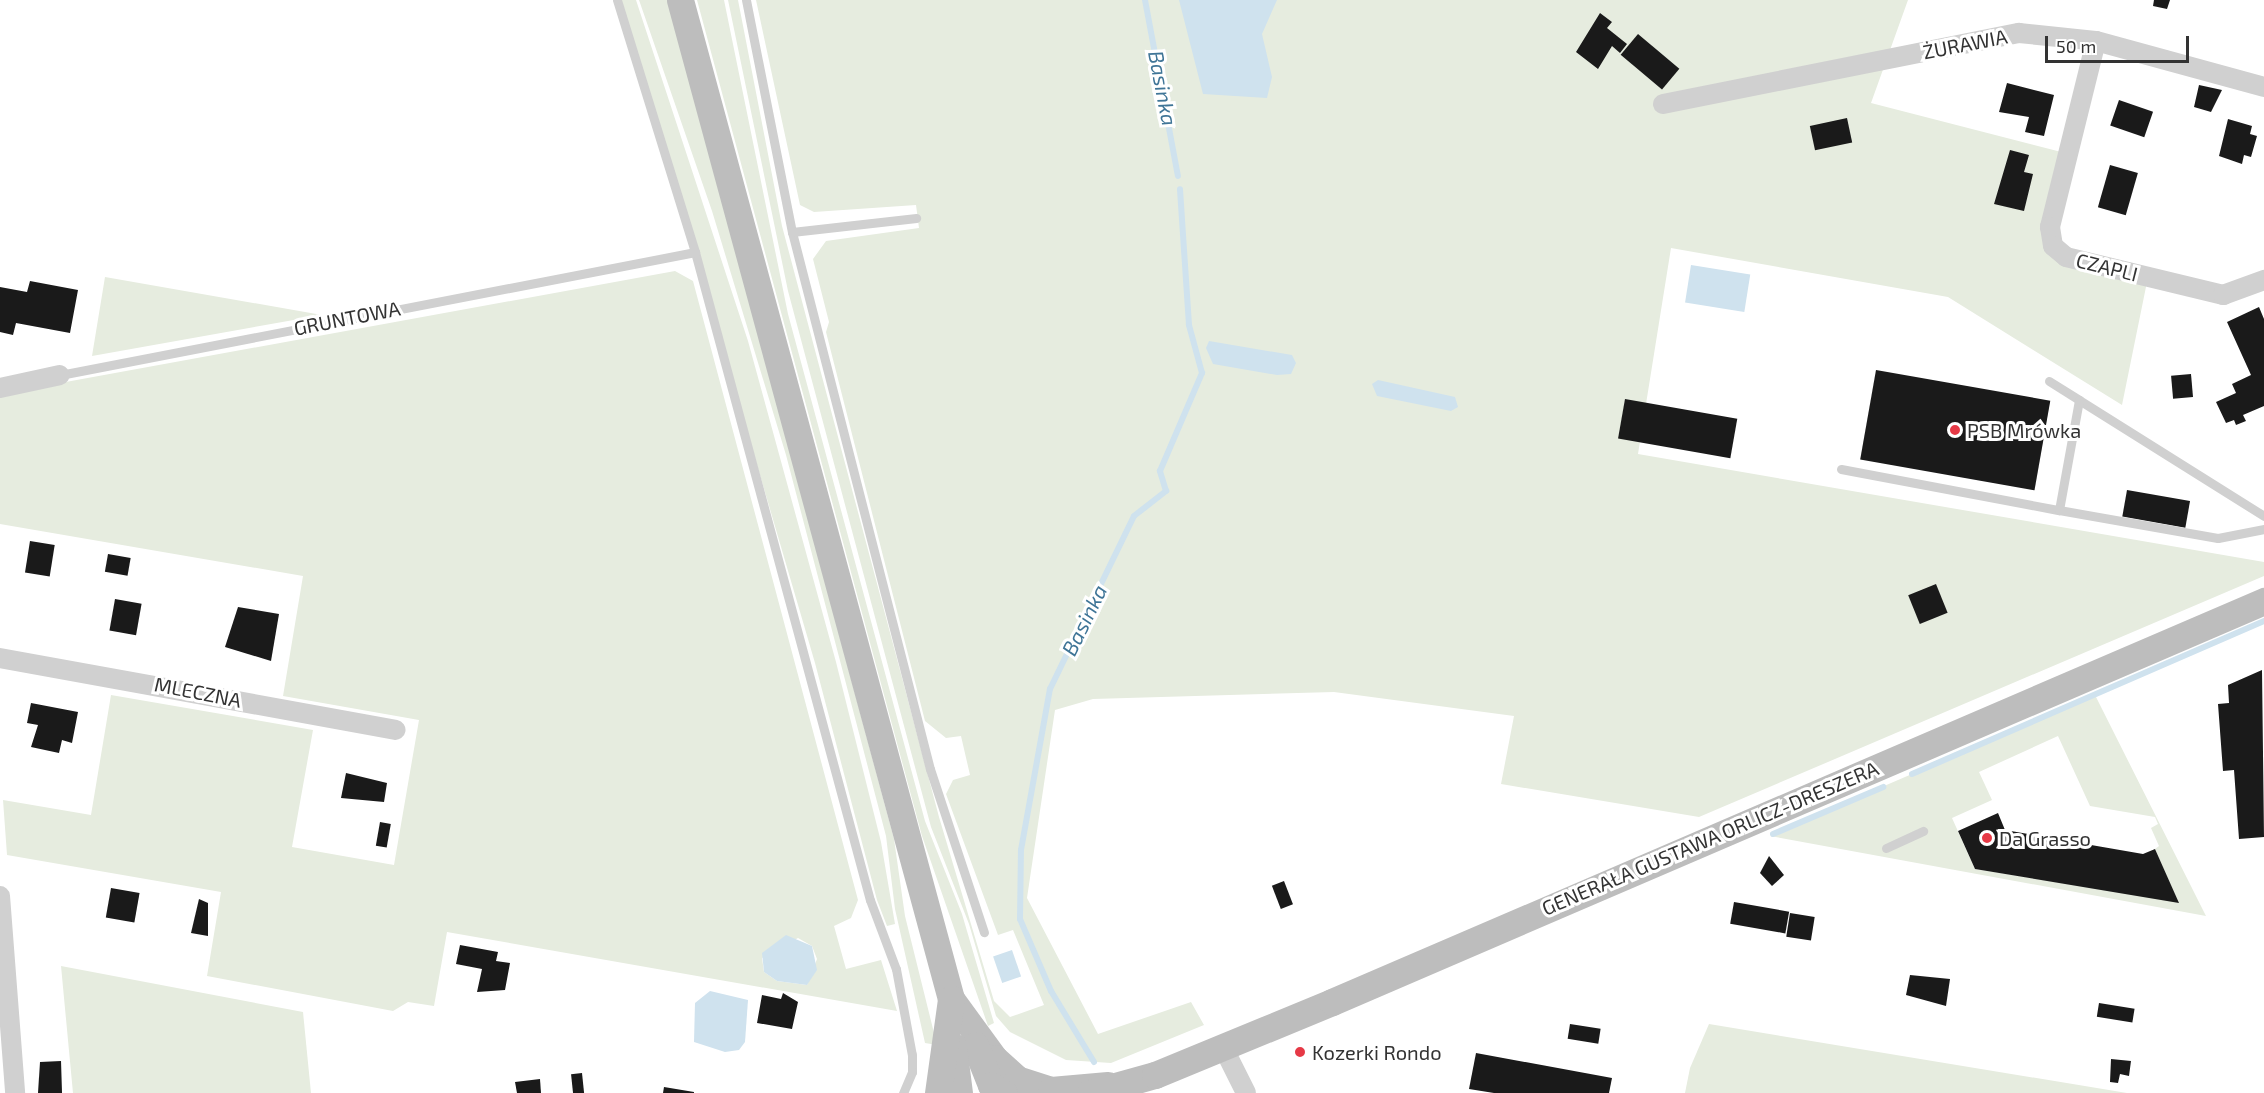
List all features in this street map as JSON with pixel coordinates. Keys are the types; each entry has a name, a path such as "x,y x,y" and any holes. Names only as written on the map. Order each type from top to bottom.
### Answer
{"main road":[{"path":"680,0 951,999 959,1026 991,1085 1002,1093"},
{"name":"GENERAŁA GUSTAWA ORLICZ-DRESZERA","path":"1090,1093 1123,1089 2264,601"},
{"path":"959,1026 994,1058 1032,1085 1051,1090 1123,1089"},
{"path":"938,1093 959,1026"},
{"path":"959,1026 957,1057 959,1093"},
{"path":"980,1093 1002,1093"}],"street":[{"name":"ŻURAWIA","path":"1663,104 2019,33 2096,41 2264,86"},
{"name":"CZAPLI","path":"2096,41 2050,227 2053,246 2066,257 2223,295 2264,280"},
{"name":"GRUNTOWA","path":"0,388 60,375"},
{"name":"MLECZNA","path":"0,658 396,730"},
{"path":"0,896 15,1093"},
{"path":"1223,1047 1246,1093"}],"lane":[{"path":"617,0 695,252 870,900 901,990 912,1065 903,1093"},
{"path":"746,0 792,232 930,769 984,932"},
{"path":"792,232 916,218"},
{"name":"GRUNTOWA","path":"60,375 695,252"},
{"path":"2049,381 2264,516"},
{"path":"2059,510 2079,399"},
{"path":"1841,469 2218,538 2264,529"},
{"path":"1886,848 1923,831"}],"shaded area":[{"path":"621,0 636,0 748,341 836,662 881,842 895,924 887,926 877,900 815,663"},
{"path":"639,0 669,0 894,839 905,916 937,1045 925,1043 895,909 886,836 786,455 712,211"},
{"path":"697,0 724,0 788,314 925,821 962,914 994,1023 988,1026 922,836"},
{"path":"728,0 738,0 782,226 939,817 994,1001 1010,1017 1044,1005 1013,930 998,935 946,794 953,780 970,775 961,736 946,738 925,721 826,332 829,322 813,259 826,241 919,228 916,205 814,212 800,205 756,0 1908,0 1871,103 2073,155 2053,246 2148,277 2122,405 1948,297 1671,248 1638,454 2264,562 2264,576 1699,817 1501,784 1514,716 1334,692 1093,699 1055,710 1027,898 1098,1034 1191,1002 1204,1025 1111,1063 1066,1060 1010,1032 996,1016 969,924 931,827 788,291"},
{"path":"675,271 693,281 858,900 851,918 834,926 846,969 881,960 897,1011 447,932 434,1006 408,1002 393,1011 207,976 221,892 7,855 3,800 91,815 111,695 313,730 292,847 394,865 419,720 283,696 303,576 0,524 0,394","holes":["798,938 812,946 817,959 807,985 777,981 764,972 762,958"]},
{"path":"105,277 322,315 92,356"},
{"path":"2095,695 2206,916 1770,836","holes":["2058,736 2090,806 2155,817 2158,824 2151,828 2159,846 2155,849 2178,902 1975,869 1952,818 1992,800 1979,772"]},
{"path":"61,966 303,1012 311,1093 73,1093"},
{"path":"1709,1024 2127,1093 1685,1093 1690,1068"}],"water":[{"path":"1179,0 1277,0 1262,34 1272,77 1267,98 1203,94"},
{"path":"1691,265 1750,274 1744,312 1685,303"},
{"path":"1209,341 1292,355 1296,363 1291,374 1277,375 1213,364 1206,348"},
{"path":"1378,380 1455,397 1458,407 1451,411 1377,396 1372,384"},
{"path":"786,935 812,946 817,970 807,985 777,981 764,972 762,953"},
{"path":"1012,950 1021,976 1002,983 993,957"},
{"path":"710,991 748,1000 745,1042 739,1050 725,1052 694,1042 695,1003"}],"building":[{"path":"2154,0 2170,0 2167,9 2153,6"},
{"path":"1600,13 1612,22 1607,28 1627,44 1620,53 1612,46 1598,69 1576,52"},
{"path":"1638,34 1679,69 1662,89 1621,55"},
{"path":"2007,83 2054,95 2044,136 2025,132 2029,117 1999,112"},
{"path":"2199,85 2222,90 2211,112 2194,107"},
{"path":"2119,100 2153,112 2144,137 2110,126"},
{"path":"1847,118 1852,142 1815,150 1810,126"},
{"path":"2228,119 2252,126 2250,134 2257,136 2251,157 2244,155 2242,164 2219,156"},
{"path":"2010,150 2029,155 2024,172 2033,174 2024,211 1994,204"},
{"path":"2110,165 2138,173 2126,215 2098,207"},
{"path":"30,281 78,290 70,333 16,323 13,335 0,332 0,287 27,292"},
{"path":"2259,307 2264,319 2264,406 2243,415 2246,421 2236,425 2234,420 2226,423 2216,402 2236,393 2232,384 2251,375 2227,322"},
{"name":"PSB Mrówka","path":"1876,370 2050,401 2035,490 1860,460"},
{"path":"2191,374 2193,397 2173,399 2171,376"},
{"path":"1625,399 1737,419 1730,458 1618,438"},
{"path":"2127,490 2190,501 2185,528 2122,517"},
{"path":"30,541 55,545 50,577 25,573"},
{"path":"108,554 131,558 128,576 105,572"},
{"path":"1936,584 1948,613 1920,624 1908,595"},
{"path":"115,599 142,604 136,635 109,631"},
{"path":"238,607 279,614 271,661 225,647"},
{"path":"2262,670 2264,837 2239,839 2234,770 2223,771 2218,704 2229,703 2228,685"},
{"path":"31,703 78,712 72,743 62,740 59,753 31,747 38,725 27,723"},
{"path":"346,773 387,783 384,802 341,798"},
{"path":"1998,813 2005,830 2143,854 2155,849 2179,903 1975,869 1958,831"},
{"path":"380,822 391,824 387,848 376,846"},
{"path":"1769,856 1784,875 1772,886 1760,873"},
{"path":"1284,881 1293,904 1281,909 1272,886"},
{"path":"111,888 140,893 134,923 106,918"},
{"path":"199,899 208,903 208,936 191,933"},
{"path":"1734,902 1789,912 1785,933 1730,924"},
{"path":"1790,913 1815,917 1811,941 1786,937"},
{"path":"460,945 498,952 496,961 510,963 505,990 477,992 482,969 456,964"},
{"path":"1910,975 1950,979 1946,1006 1906,995"},
{"path":"783,993 798,1002 792,1029 757,1023 762,995 781,999"},
{"path":"2099,1003 2135,1009 2132,1022 2097,1017"},
{"path":"1570,1024 1601,1029 1598,1044 1568,1039"},
{"path":"1476,1053 1612,1078 1609,1093 1494,1093 1469,1089"},
{"path":"2111,1059 2131,1061 2129,1076 2120,1074 2118,1083 2110,1082"},
{"path":"61,1061 62,1093 38,1093 40,1062"},
{"path":"582,1073 584,1093 573,1093 571,1074"},
{"path":"540,1079 541,1093 517,1093 515,1082"},
{"path":"664,1087 694,1092 694,1093 663,1093"}],"waterway":[{"name":"Basinka","path":"1145,0 1178,176"},
{"name":"Basinka","path":"1094,1062 1051,991 1020,919 1021,850 1050,689 1134,516 1166,491 1160,471 1202,373 1189,325 1180,189"},
{"path":"1912,774 2264,621"},
{"path":"1773,834 1883,787"}],"place":[{"name":"PSB Mrówka","path":"1955,430"},
{"name":"Da Grasso","path":"1987,838"},
{"name":"Kozerki Rondo","path":"1300,1052"}]}
